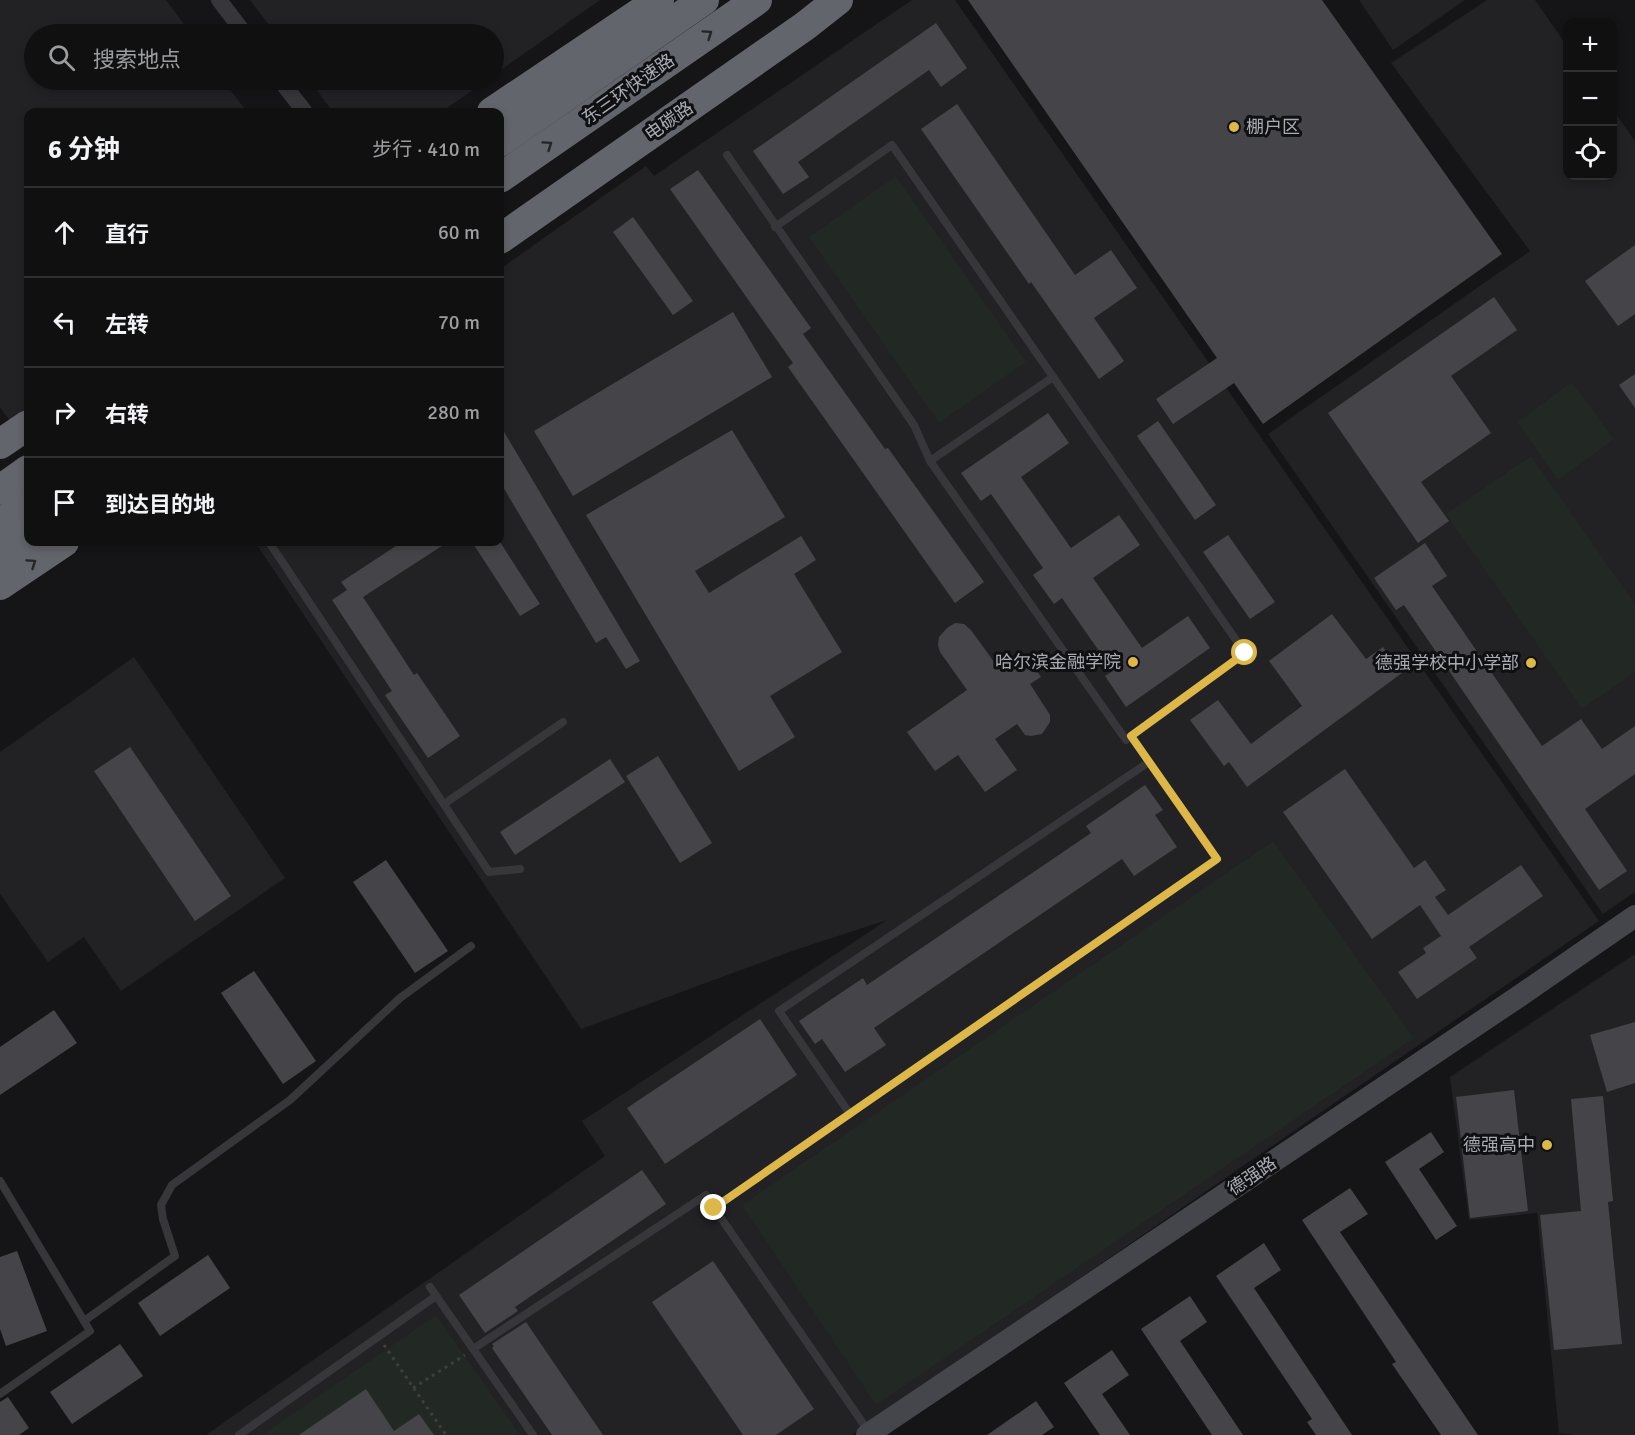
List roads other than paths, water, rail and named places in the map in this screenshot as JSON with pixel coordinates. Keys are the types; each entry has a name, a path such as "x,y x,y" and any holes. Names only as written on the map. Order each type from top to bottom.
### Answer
{"highway":[{"path":"498,108 659,0"},
{"path":"504,120 638,26 670,0"},
{"name":"东三环快速路","path":"504,139 704,0"},
{"name":"东三环快速路","path":"504,175 757,0"},
{"path":"504,213 814,0"},
{"name":"电碳路","path":"504,236 805,26 838,0"},
{"path":"0,444 24,428"},
{"path":"0,467 24,451"},
{"path":"0,490 24,473"},
{"path":"0,524 24,507"},
{"path":"0,554 24,538"},
{"path":"0,585 58,546"}],"street":[{"path":"219,0 237,24"},
{"path":"288,90 302,108"},
{"name":"德强路","path":"874,1434 1518,998 1635,916"},
{"name":"德强路","path":"874,1434 1635,933"}],"lane":[{"path":"727,155 775,227 914,425 930,461 1126,740 1245,653 892,145 775,227"},
{"path":"930,461 1053,377"},
{"path":"271,546 489,872 520,869"},
{"path":"444,804 563,722"},
{"path":"714,1208 1217,859 1131,736"},
{"path":"850,1114 779,1011 1149,762"},
{"path":"84,1321 175,1256 161,1205 172,1185 290,1100 400,998 471,946"},
{"path":"0,1181 90,1331 0,1394"},
{"path":"473,1349 706,1196 874,1434"},
{"path":"430,1287 533,1435"},
{"path":"239,1435 436,1296"}],"place":[{"name":"棚户区","path":"1234,127"},
{"name":"哈尔滨金融学院","path":"1133,662"},
{"name":"德强学校中小学部","path":"1531,663"},
{"name":"德强高中","path":"1547,1145"}]}
